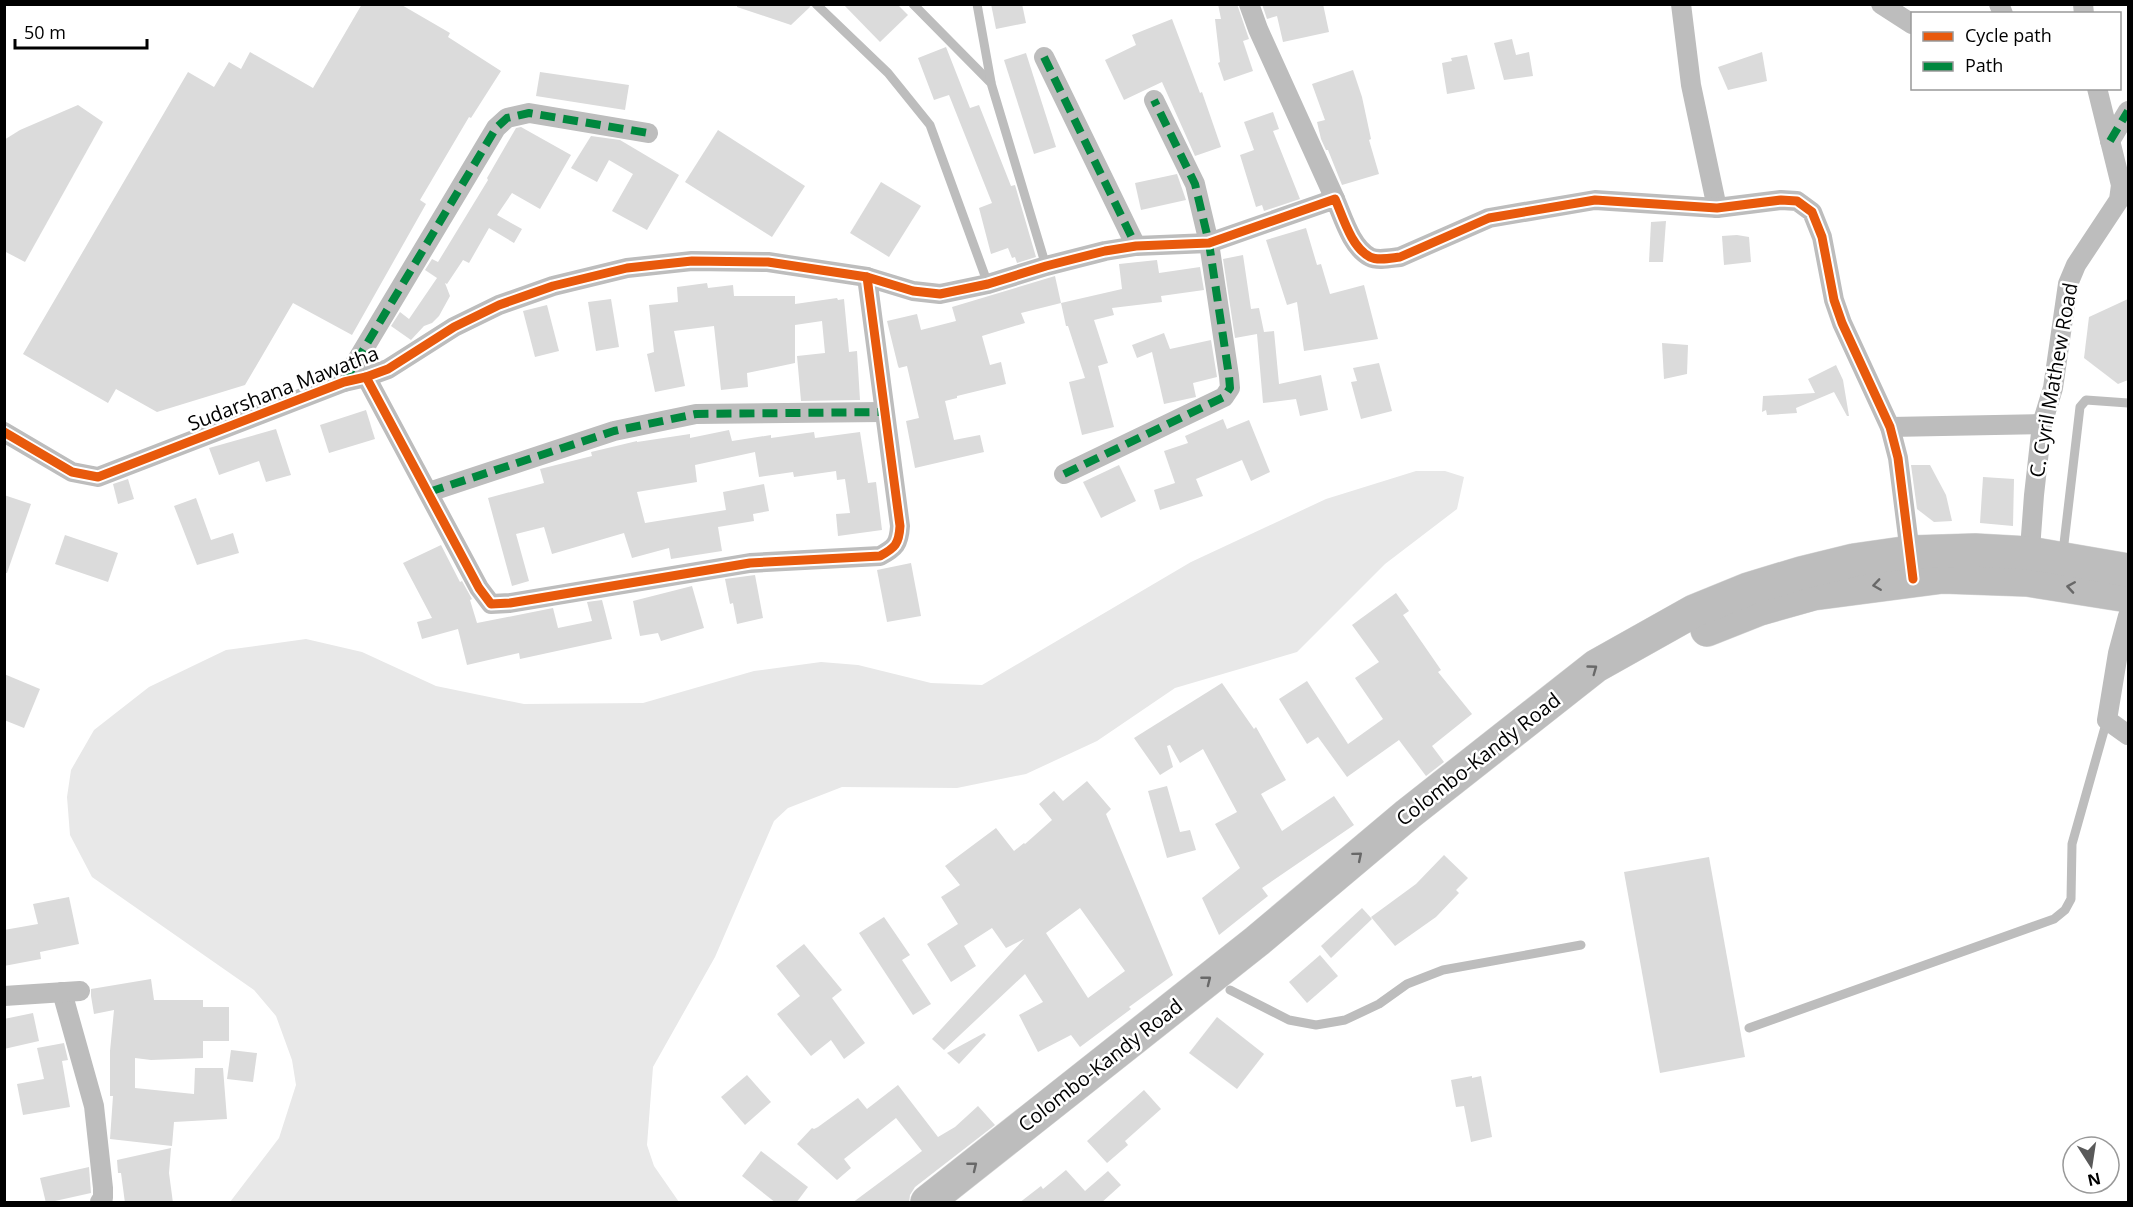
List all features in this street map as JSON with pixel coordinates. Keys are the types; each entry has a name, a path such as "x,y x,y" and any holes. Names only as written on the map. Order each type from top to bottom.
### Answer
{"highway":[{"name":"Colombo-Kandy Road","path":"946,1200 1230,990 1510,760 1583,702 1640,663 1701,632 1760,609 1975,550 2128,596"},
{"name":"Colombo-Kandy Road","path":"2028,567 2063,558 2128,570"},
{"name":"Colombo-Kandy Road","path":"946,1200 1408,814 1596,666 1694,611 1748,589 1854,560 1912,566"}],"street":[{"path":"1249,4 1258,29 1349,231 1359,246 1371,257 1400,257 1489,218 1595,201 1718,208 1781,200 1797,201 1812,212 1822,237 1834,300 1842,323 1890,427 1898,458 1912,566"},
{"path":"1681,4 1691,86 1718,208"},
{"path":"1881,4 1911,23"},
{"path":"1044,57 1136,246"},
{"name":"C. Cyril Mathew Road","path":"2028,567 2042,424 2052,388 2068,284 2076,265 2120,200 2121,185 2097,90"},
{"path":"1064,474 1224,397 1230,388 1209,243 1195,184 1154,100"},
{"path":"2110,141 2128,111"},
{"path":"345,382 496,128 507,118 529,113 648,133"},
{"name":"Sudarshana Mawatha","path":"4,432 72,472 98,477 345,382 388,369 454,327 499,304 553,286 627,268 692,261 768,262 867,277 913,291 940,294 988,284 1105,251 1136,246 1209,243 1335,199"},
{"path":"366,377 479,588 491,604 750,563 880,555 894,549 900,541 900,526 867,277"},
{"path":"429,492 614,431 696,414 884,412"},
{"path":"1890,427 2042,424"},
{"path":"2128,616 2118,653 2107,720 2128,735"},
{"path":"4,996 71,992 94,1106 103,1188 103,1198 100,1203"}],"lane":[{"path":"816,4 888,73 930,125 988,284"},
{"path":"913,4 991,83"},
{"path":"977,4 991,83 1046,266"},
{"path":"2063,558 2080,407 2086,400 2128,403"},
{"path":"1749,1028 2054,919 2065,910 2071,899 2072,844 2107,720"},
{"path":"1230,990 1289,1020 1316,1025 1345,1020 1379,1004 1407,984 1443,970 1581,945"}],"shaded area":[{"path":"1416,471 1445,471 1464,477 1457,509 1385,564 1297,652 1175,688 1097,741 1026,774 957,788 842,787 788,808 774,821 715,957 653,1067 647,1145 654,1166 679,1202 230,1202 279,1138 296,1085 292,1060 276,1016 254,990 92,877 70,835 67,797 71,770 94,730 149,687 226,650 306,639 362,652 436,686 524,704 643,703 754,671 821,662 858,665 931,683 982,685 1191,562 1326,499"}],"building":[{"path":"362,4 400,4 450,33 448,37 501,71 471,118 469,117 420,200 426,204 352,335 293,303 245,385 157,412 116,389 108,403 23,354 188,72 214,87 229,62 241,69 250,52 313,88"},
{"path":"737,4 809,4 810,7 791,25 737,7"},
{"path":"843,4 897,4 908,15 880,42"},
{"path":"991,4 1022,4 1026,23 996,29"},
{"path":"1218,4 1237,4 1249,39 1243,41 1253,71 1224,81 1218,63 1220,62 1215,19 1221,19"},
{"path":"1262,4 1323,4 1329,32 1283,42 1277,16 1267,19"},
{"path":"1172,19 1200,93 1202,92 1221,147 1195,156 1162,82 1124,100 1105,60 1136,45 1132,35"},
{"path":"1512,39 1516,55 1529,52 1533,76 1504,80 1494,43"},
{"path":"946,47 970,108 979,105 1011,186 1015,185 1036,257 1017,263 1008,248 991,254 979,208 992,203 949,95 934,100 918,58"},
{"path":"1762,52 1767,81 1728,90 1718,67"},
{"path":"1026,53 1056,147 1034,154 1004,60"},
{"path":"1467,55 1475,89 1447,94 1442,63 1452,61 1451,58"},
{"path":"1353,70 1362,97 1371,139 1369,140 1379,174 1342,185 1321,139 1317,122 1325,120 1312,84"},
{"path":"540,72 629,85 625,110 536,96"},
{"path":"78,105 103,122 25,262 4,251 4,140 20,130"},
{"path":"1273,112 1279,129 1273,131 1300,199 1264,211 1262,205 1256,207 1240,155 1254,150 1244,122"},
{"path":"521,127 571,155 540,209 512,193 497,215 522,229 514,243 489,228 469,263 463,260 447,284 445,283 450,296 439,316 432,323 424,326 411,340 391,326 400,312 409,319 437,278 425,270 432,259 438,262 488,180 487,178 516,128"},
{"path":"718,130 805,186 772,237 685,182"},
{"path":"591,136 620,140 679,175 647,230 612,211 633,174 609,160 597,182 571,168"},
{"path":"1177,174 1186,200 1141,210 1135,183"},
{"path":"881,182 921,206 889,257 850,233"},
{"path":"1666,221 1663,262 1649,262 1651,222"},
{"path":"1306,228 1317,265 1321,264 1330,294 1364,285 1378,339 1304,351 1297,302 1287,305 1266,240"},
{"path":"1722,236 1749,237 1751,262 1724,265"},
{"path":"1243,255 1251,309 1259,308 1264,332 1274,331 1279,384 1321,375 1328,410 1300,416 1296,399 1263,403 1257,334 1235,338 1223,259"},
{"path":"1157,260 1159,273 1200,267 1204,290 1161,296 1162,302 1112,308 1114,315 1094,320 1108,363 1098,366 1114,427 1082,435 1069,382 1085,378 1068,326 1066,326 1061,303 1122,289 1119,264"},
{"path":"1055,276 1061,303 1021,313 1025,323 982,336 990,365 1001,362 1006,384 945,401 954,440 980,435 984,452 915,468 906,421 919,418 907,366 899,368 898,366 887,321 917,314 921,330 956,321 952,307"},
{"path":"707,283 708,288 733,285 734,296 795,296 795,304 844,299 849,352 857,351 860,400 801,401 797,356 825,353 822,321 795,325 795,363 747,373 748,387 721,390 714,326 674,331 685,386 655,392 647,354 654,352 649,305 678,302 677,287"},
{"path":"611,299 619,347 596,351 588,302"},
{"path":"2128,299 2128,380 2118,384 2084,358 2089,317"},
{"path":"547,305 559,351 535,357 523,311"},
{"path":"1164,333 1170,349 1211,340 1217,377 1193,383 1196,397 1164,404 1152,352 1137,358 1132,345"},
{"path":"1662,343 1688,345 1687,374 1664,379"},
{"path":"1379,363 1392,411 1361,419 1351,382 1357,381 1353,368"},
{"path":"1836,365 1843,380 1849,416 1834,392 1796,408 1797,413 1767,415 1766,410 1762,412 1763,396 1815,393 1808,379"},
{"path":"366,410 375,439 329,453 320,425"},
{"path":"1223,419 1227,429 1249,420 1270,472 1251,481 1242,460 1196,479 1203,496 1160,510 1154,490 1175,483 1164,451 1188,443 1185,436"},
{"path":"276,429 291,475 266,482 259,461 219,475 209,448"},
{"path":"729,430 732,441 771,435 771,438 814,432 815,438 860,432 868,483 876,482 882,530 838,536 836,514 850,513 845,479 837,480 836,471 794,477 793,472 759,477 755,452 695,465 697,482 637,492 645,523 726,510 723,492 764,484 769,511 753,514 754,521 718,527 722,551 671,559 669,548 632,558 624,533 552,554 544,527 516,534 529,581 512,586 488,498 544,483 540,469 592,456 591,452 637,441 690,434 690,438"},
{"path":"1119,465 1136,501 1101,518 1083,482"},
{"path":"1911,465 1930,465 1946,495 1952,521 1934,522 1917,509"},
{"path":"1983,477 2014,479 2013,526 1980,523"},
{"path":"128,479 134,499 118,504 113,484"},
{"path":"4,495 31,504 7,573 4,573"},
{"path":"196,498 211,540 233,533 239,553 197,565 174,506"},
{"path":"65,535 118,553 108,582 55,564"},
{"path":"441,545 460,582 462,581 472,599 470,600 477,623 553,608 558,628 592,621 587,602 602,600 612,639 520,659 519,653 467,665 458,629 422,639 417,622 432,618 403,563"},
{"path":"911,563 921,616 887,622 877,570"},
{"path":"755,575 763,618 737,624 725,579"},
{"path":"692,586 704,628 661,641 658,633 640,636 633,601"},
{"path":"1396,593 1409,611 1403,615 1441,670 1438,672 1472,714 1432,746 1444,762 1426,776 1399,740 1347,777 1318,737 1307,744 1279,699 1307,681 1348,744 1383,719 1355,678 1379,662 1352,625"},
{"path":"4,674 40,689 24,728 4,720"},
{"path":"1222,683 1254,729 1256,727 1286,780 1261,794 1282,831 1334,796 1354,825 1262,888 1268,896 1219,935 1202,898 1240,868 1215,824 1237,812 1203,749 1180,763 1170,745 1167,746 1173,767 1160,775 1134,738"},
{"path":"1087,781 1111,809 1106,814 1173,975 1080,1047 1071,1035 1038,1052 1019,1015 1043,1002 1025,974 944,1050 932,1039 1024,939 1006,948 992,928 964,946 976,966 951,982 927,944 958,924 941,897 960,885 945,866 996,828 1014,851 1052,820 1039,804 1054,791 1063,801","holes":["1080,908 1125,971 1088,998 1046,933"]},
{"path":"1167,786 1180,832 1190,830 1196,850 1167,858 1148,791"},
{"path":"1444,855 1468,878 1456,890 1459,893 1436,917 1395,946 1371,917 1416,884"},
{"path":"1709,857 1745,1057 1660,1073 1624,872"},
{"path":"69,897 79,944 40,952 41,959 4,966 4,930 38,924 33,904"},
{"path":"1362,908 1372,919 1331,958 1321,946"},
{"path":"884,917 910,955 902,960 931,1004 913,1015 859,933"},
{"path":"804,944 842,990 832,998 865,1043 844,1059 831,1040 811,1056 777,1014 800,996 776,966"},
{"path":"1320,955 1338,976 1307,1003 1289,982"},
{"path":"151,979 154,1000 203,1000 203,1007 229,1007 229,1041 203,1041 203,1058 151,1060 135,1058 135,1088 194,1094 195,1068 223,1068 227,1119 174,1122 172,1146 110,1139 113,1096 110,1096 110,1051 114,1010 94,1014 91,996 91,989"},
{"path":"33,1013 39,1041 4,1049 4,1019"},
{"path":"1217,1017 1264,1054 1237,1089 1189,1053"},
{"path":"984,1033 986,1035 959,1064 947,1053"},
{"path":"64,1043 68,1060 62,1061 70,1107 23,1115 17,1084 44,1079 37,1048"},
{"path":"231,1050 257,1053 253,1082 227,1079"},
{"path":"747,1075 771,1102 745,1125 721,1097"},
{"path":"1472,1076 1472,1078 1481,1076 1492,1137 1471,1142 1464,1106 1456,1107 1451,1080"},
{"path":"898,1085 938,1137 955,1127 978,1106 995,1125 915,1187 910,1195 909,1203 852,1203 922,1151 896,1118 844,1159 851,1168 837,1180 797,1144 812,1128 818,1127 858,1098 867,1109"},
{"path":"1144,1090 1161,1109 1125,1141 1128,1145 1107,1163 1087,1141"},
{"path":"171,1148 169,1173 173,1203 125,1203 117,1160"},
{"path":"761,1151 808,1187 796,1203 776,1203 742,1176"},
{"path":"89,1167 91,1193 46,1203 40,1178"},
{"path":"1066,1170 1085,1191 1108,1171 1121,1185 1101,1203 1019,1203 1041,1186 1043,1189"}],"marked path":[{"path":"1044,57 1136,246"},
{"path":"1064,474 1224,397 1230,388 1209,243 1195,184 1154,100"},
{"path":"2110,141 2128,111"},
{"path":"344,382 496,128 507,118 529,113 648,133"},
{"path":"429,492 614,431 696,414 883,412"}],"cycle path":[{"path":"4,432 72,472 98,477 344,382 388,369 454,327 499,305 553,286 627,268 692,261 768,262 867,277 913,291 940,294 988,284 1105,251 1136,246 1209,243 1335,199 1348,231 1358,246 1370,257 1381,259 1400,257 1489,218 1595,200 1717,208 1781,200 1797,201 1812,212 1822,237 1834,300 1842,323 1890,427 1898,458 1913,579"},
{"path":"366,377 479,588 491,604 510,603 750,563 880,556 895,545 899,537 900,526 867,277"}]}
